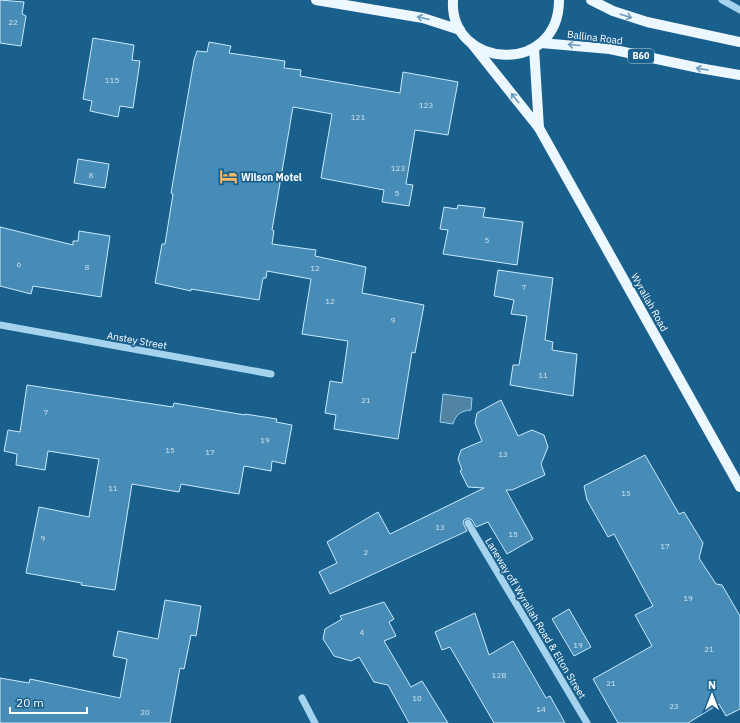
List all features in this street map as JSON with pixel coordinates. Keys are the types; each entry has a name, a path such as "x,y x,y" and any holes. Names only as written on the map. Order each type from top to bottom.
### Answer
{"main road":[{"path":"316,0 423,18 460,30"},
{"name":"B60","path":"453,0 455,18 460,30 472,44 485,51 498,55 513,55 524,53 538,45"},
{"path":"538,45 550,33 556,21 559,9 559,0"},
{"path":"591,0 613,11 646,22 740,42"},
{"name":"Wyrallah Road","path":"472,44 539,128 740,487"},
{"name":"Ballina Road","path":"538,45 610,50 740,75"},
{"name":"Wyrallah Road","path":"538,45 539,128"}],"street":[{"path":"722,0 740,10"},
{"name":"Anstey Street","path":"0,325 271,374"},
{"name":"Laneway off Wyrallah Road & Elton Street","path":"468,524 587,723"},
{"path":"302,698 315,723"}],"water":[{"path":"443,394 472,398 471,410 464,411 459,414 453,424 440,422"}],"building":[{"path":"0,0 24,2 22,14 26,16 21,46 0,43"},
{"path":"93,38 134,45 132,60 140,61 133,108 120,106 118,117 90,111 92,101 83,99"},
{"path":"209,42 231,46 229,53 285,61 284,68 301,70 300,76 400,93 403,72 458,82 448,135 415,130 406,184 413,185 409,206 382,202 384,190 321,178 332,114 293,107 272,230 274,231 272,244 316,250 315,256 366,267 362,293 424,305 415,353 412,352 398,439 334,429 336,415 325,413 330,381 342,383 348,341 302,334 311,279 267,271 266,278 263,278 259,300 191,289 191,291 155,283 162,244 165,244 173,194 171,193 194,60 197,51 207,52"},
{"path":"78,159 109,164 105,188 74,183"},
{"path":"458,205 485,208 483,217 523,222 517,265 443,254 448,230 440,229 444,207 457,209"},
{"path":"0,227 73,245 73,241 78,241 79,231 110,236 101,297 33,286 31,294 0,286"},
{"path":"498,270 553,278 545,340 553,342 552,350 577,354 573,396 510,385 513,365 519,365 527,316 511,314 514,300 494,296"},
{"path":"27,385 173,407 174,403 277,419 276,422 292,425 285,464 272,461 271,471 244,466 239,494 181,484 179,492 132,484 115,590 81,585 82,583 26,573 39,507 89,517 99,459 48,451 45,470 16,465 17,454 4,451 8,430 20,432"},
{"path":"501,400 518,436 532,430 544,435 548,447 541,464 545,475 512,490 506,490 533,539 507,554 488,522 476,527 472,520 468,518 464,520 463,523 467,531 330,594 319,572 337,563 327,542 378,512 390,534 484,488 468,487 460,471 462,470 458,459 461,450 482,441 475,423 477,413"},
{"path":"645,455 679,514 684,512 703,543 699,558 716,584 722,585 740,616 740,709 726,716 719,704 688,723 618,723 593,679 652,646 635,615 653,606 614,534 608,537 587,500 584,486"},
{"path":"165,600 201,606 196,636 191,635 184,669 180,668 170,723 0,723 0,678 29,683 30,679 120,698 127,659 113,656 118,631 158,639"},
{"path":"384,602 394,619 389,622 396,636 384,641 411,687 422,681 448,723 409,723 388,685 374,682 359,657 351,661 334,656 323,639 325,629 342,619 340,616"},
{"path":"569,609 591,647 574,656 552,619"},
{"path":"475,613 489,655 513,641 546,698 550,696 565,723 494,723 450,647 442,650 435,632"}],"place":[{"name":"Wilson Motel","path":"228,177"}]}
